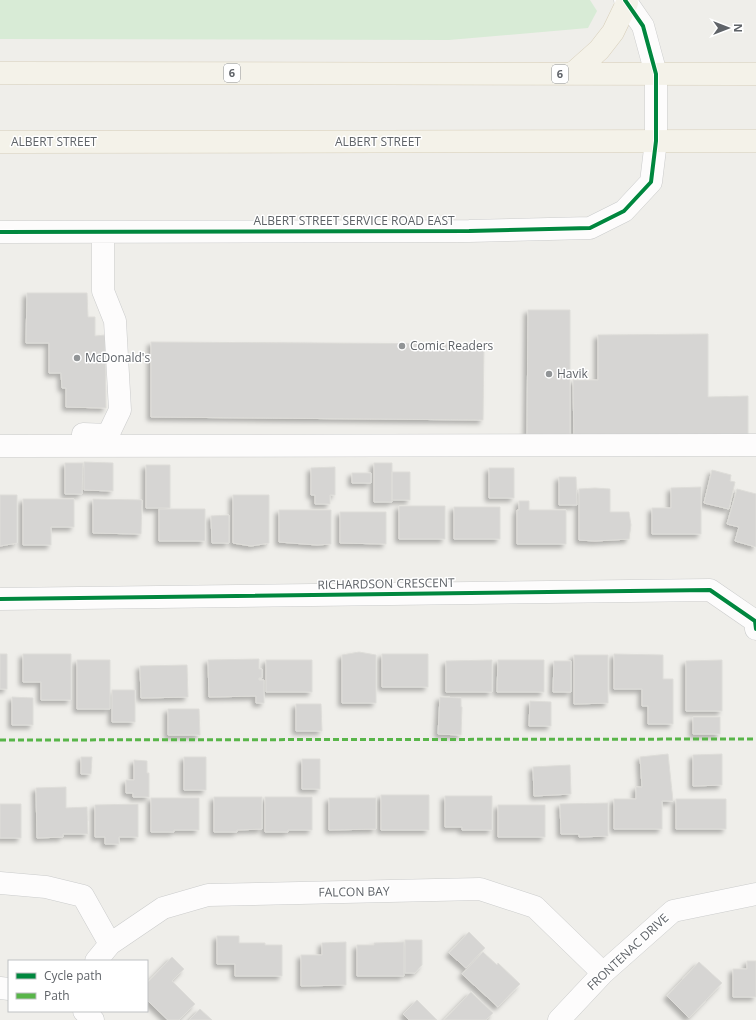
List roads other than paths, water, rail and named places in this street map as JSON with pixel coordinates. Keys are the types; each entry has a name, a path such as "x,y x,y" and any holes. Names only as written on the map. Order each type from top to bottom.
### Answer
{"main road":[{"path":"572,74 599,50 608,38 626,2"},
{"name":"6","path":"0,74 756,74"},
{"name":"ALBERT STREET","path":"0,142 756,141"}],"street":[{"name":"ALBERT STREET SERVICE ROAD EAST","path":"0,232 461,231 590,228 624,212 651,182 656,141 656,74 643,26 626,2"},
{"path":"50,433 108,435 120,410 115,321 103,291 103,232"},
{"path":"0,446 756,445"},
{"name":"RICHARDSON CRESCENT","path":"0,599 710,590 755,621 756,629"},
{"path":"0,884 46,887 83,896 110,944"},
{"name":"FALCON BAY","path":"97,960 110,944 163,908 208,895 480,889 535,907 603,972"},
{"name":"FRONTENAC DRIVE","path":"558,1020 603,972 673,911 756,894"},
{"path":"85,1012 93,1020"}],"place":[{"name":"Comic Readers","path":"402,346"},
{"name":"McDonald's","path":"77,358"},
{"name":"Havik","path":"549,374"}]}
